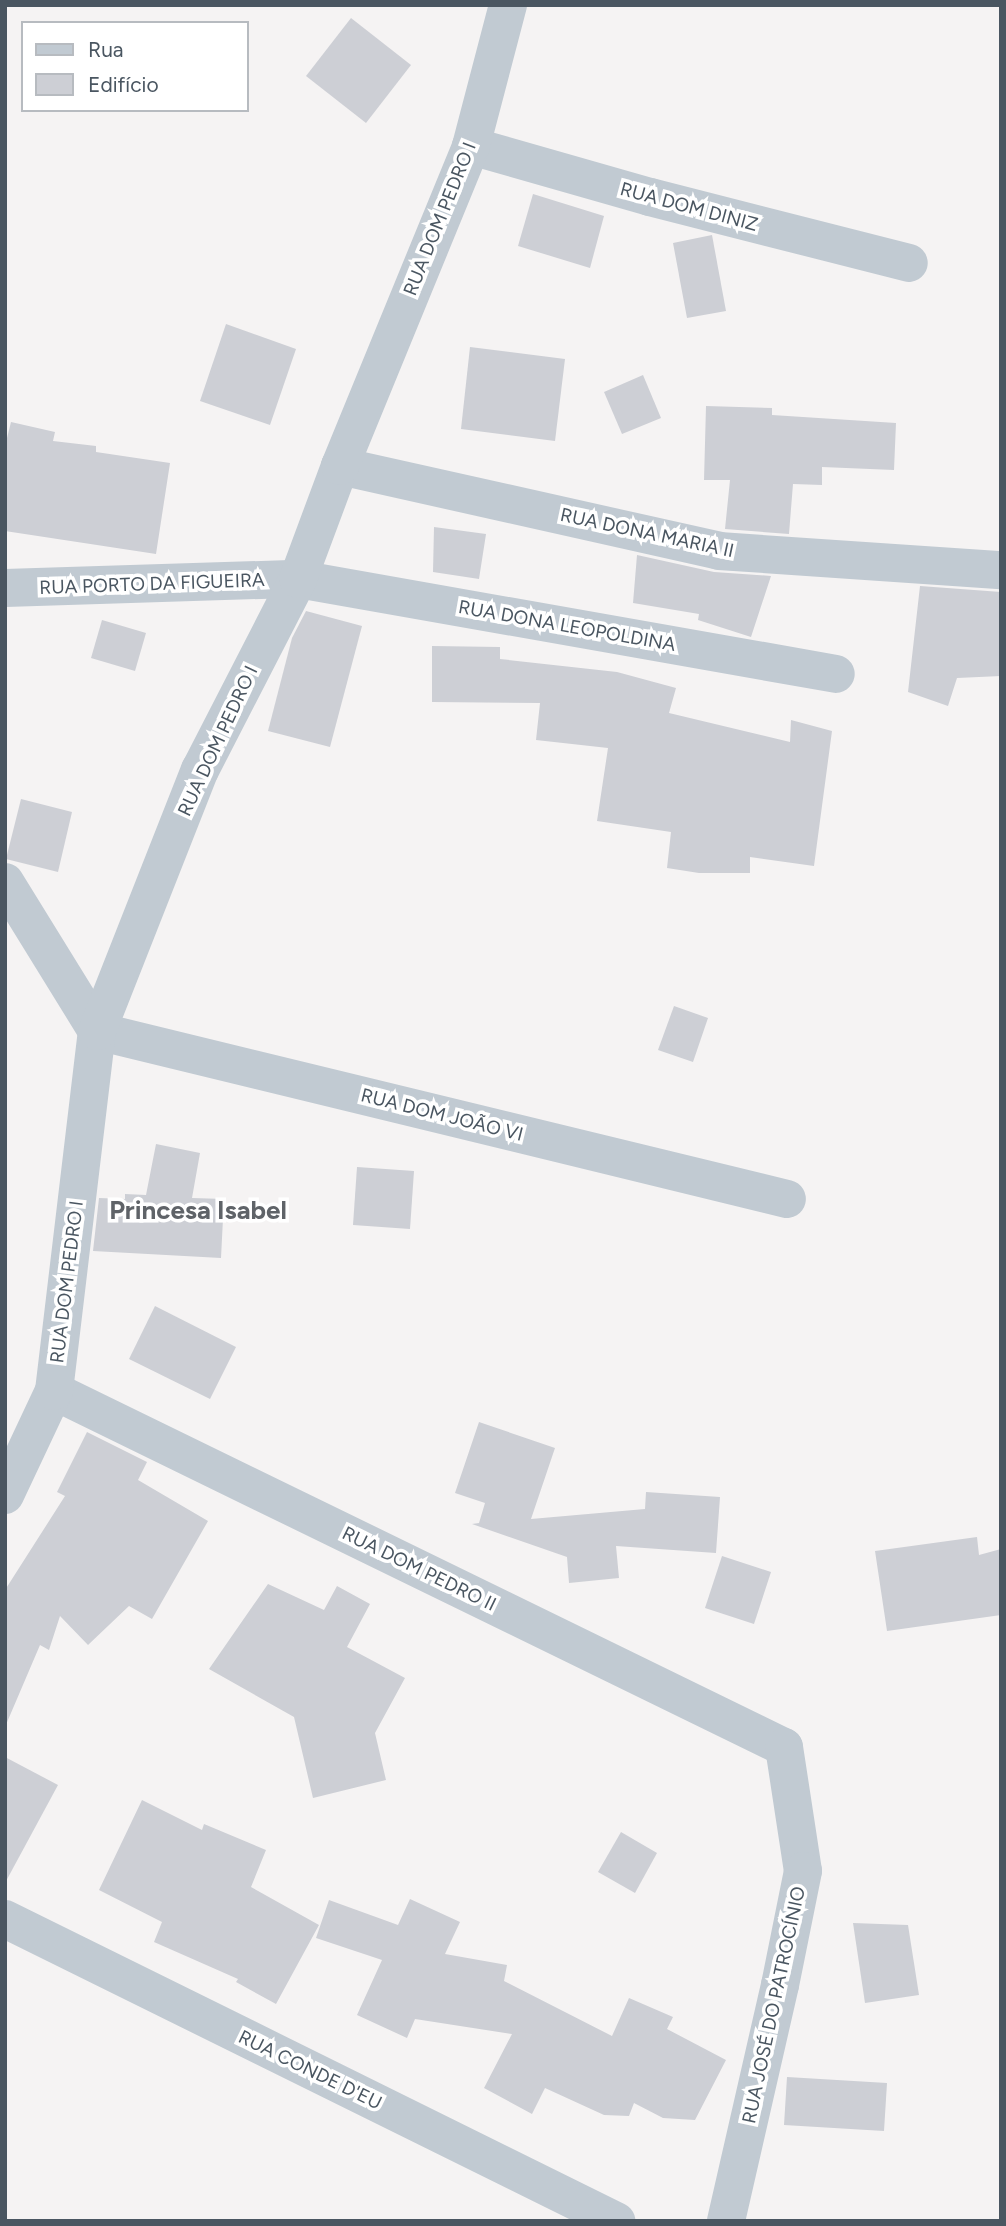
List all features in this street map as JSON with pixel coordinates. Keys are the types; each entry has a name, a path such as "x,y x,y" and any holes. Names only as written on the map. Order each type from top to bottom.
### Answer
{"street":[{"name":"RUA DOM PEDRO I","path":"5,1495 54,1391 97,1031 200,770 298,579 340,466 471,146 508,5"},
{"name":"RUA DOM DINIZ","path":"471,146 650,197 909,263"},
{"name":"RUA DONA MARIA II","path":"340,466 719,551 1001,570"},
{"name":"RUA PORTO DA FIGUEIRA","path":"5,588 298,579"},
{"name":"RUA DONA LEOPOLDINA","path":"298,579 836,674"},
{"path":"5,882 97,1031"},
{"name":"RUA DOM JOÃO VI","path":"97,1031 787,1199"},
{"name":"RUA DOM PEDRO II","path":"54,1391 784,1747"},
{"name":"RUA JOSÉ DO PATROCÍNIO","path":"726,2221 803,1871 784,1747"},
{"name":"RUA CONDE D'EU","path":"5,1919 616,2221"}],"building":[{"path":"351,18 411,65 366,123 306,76"},
{"path":"533,194 604,216 590,268 518,246"},
{"path":"712,235 726,311 687,318 673,243"},
{"path":"226,324 296,349 270,425 200,401"},
{"path":"470,347 565,359 555,441 461,429"},
{"path":"643,375 661,418 622,434 604,392"},
{"path":"706,406 772,408 772,415 896,423 894,470 822,467 822,485 793,484 789,534 725,529 730,480 704,480"},
{"path":"11,422 55,432 53,441 96,446 96,452 170,463 156,554 5,531 5,446"},
{"path":"434,527 486,534 479,579 433,572"},
{"path":"637,555 714,572 771,576 751,637 698,620 699,614 633,603"},
{"path":"920,586 1001,592 1001,676 957,678 948,706 908,692"},
{"path":"306,611 362,626 330,747 268,731 292,638"},
{"path":"102,620 146,633 135,671 91,658"},
{"path":"432,646 500,647 500,659 617,672 676,688 669,713 790,742 791,720 832,731 814,866 750,857 750,873 699,873 667,868 671,832 597,821 608,748 536,740 540,703 432,702"},
{"path":"21,799 72,812 58,872 6,859"},
{"path":"674,1006 708,1018 693,1062 658,1050"},
{"path":"156,1144 200,1153 192,1198 224,1199 221,1258 93,1251 99,1198 125,1199 125,1194 146,1195"},
{"path":"357,1167 414,1171 410,1229 353,1225"},
{"path":"155,1306 236,1347 210,1399 129,1359"},
{"path":"479,1422 555,1448 531,1519 645,1509 646,1492 720,1497 716,1553 616,1546 619,1578 569,1583 567,1557 472,1524 479,1523 485,1503 455,1493"},
{"path":"87,1432 147,1462 138,1480 208,1521 152,1619 129,1606 88,1645 60,1616 49,1650 40,1645 5,1727 5,1590 65,1496 57,1492"},
{"path":"977,1537 979,1555 1001,1549 1001,1615 887,1631 875,1551"},
{"path":"722,1556 771,1572 754,1624 705,1608"},
{"path":"268,1584 324,1610 337,1586 370,1604 347,1647 405,1678 375,1733 386,1780 313,1798 294,1717 209,1669"},
{"path":"5,1757 58,1785 5,1883"},
{"path":"142,1800 202,1830 204,1824 266,1850 251,1887 319,1925 276,2004 236,1982 238,1979 154,1942 162,1922 99,1890"},
{"path":"621,1832 657,1853 635,1893 598,1872"},
{"path":"410,1899 460,1922 445,1954 507,1965 504,1981 612,2036 629,1998 673,2017 667,2029 726,2060 695,2120 663,2118 634,2103 629,2116 604,2115 545,2088 532,2114 484,2088 512,2034 415,2019 407,2038 357,2015 382,1960 316,1938 329,1900 398,1925"},
{"path":"853,1923 908,1925 919,1995 865,2003"},
{"path":"787,2077 887,2083 884,2131 784,2125"}],"district":[{"name":"Princesa Isabel","path":"198,1211"}]}
